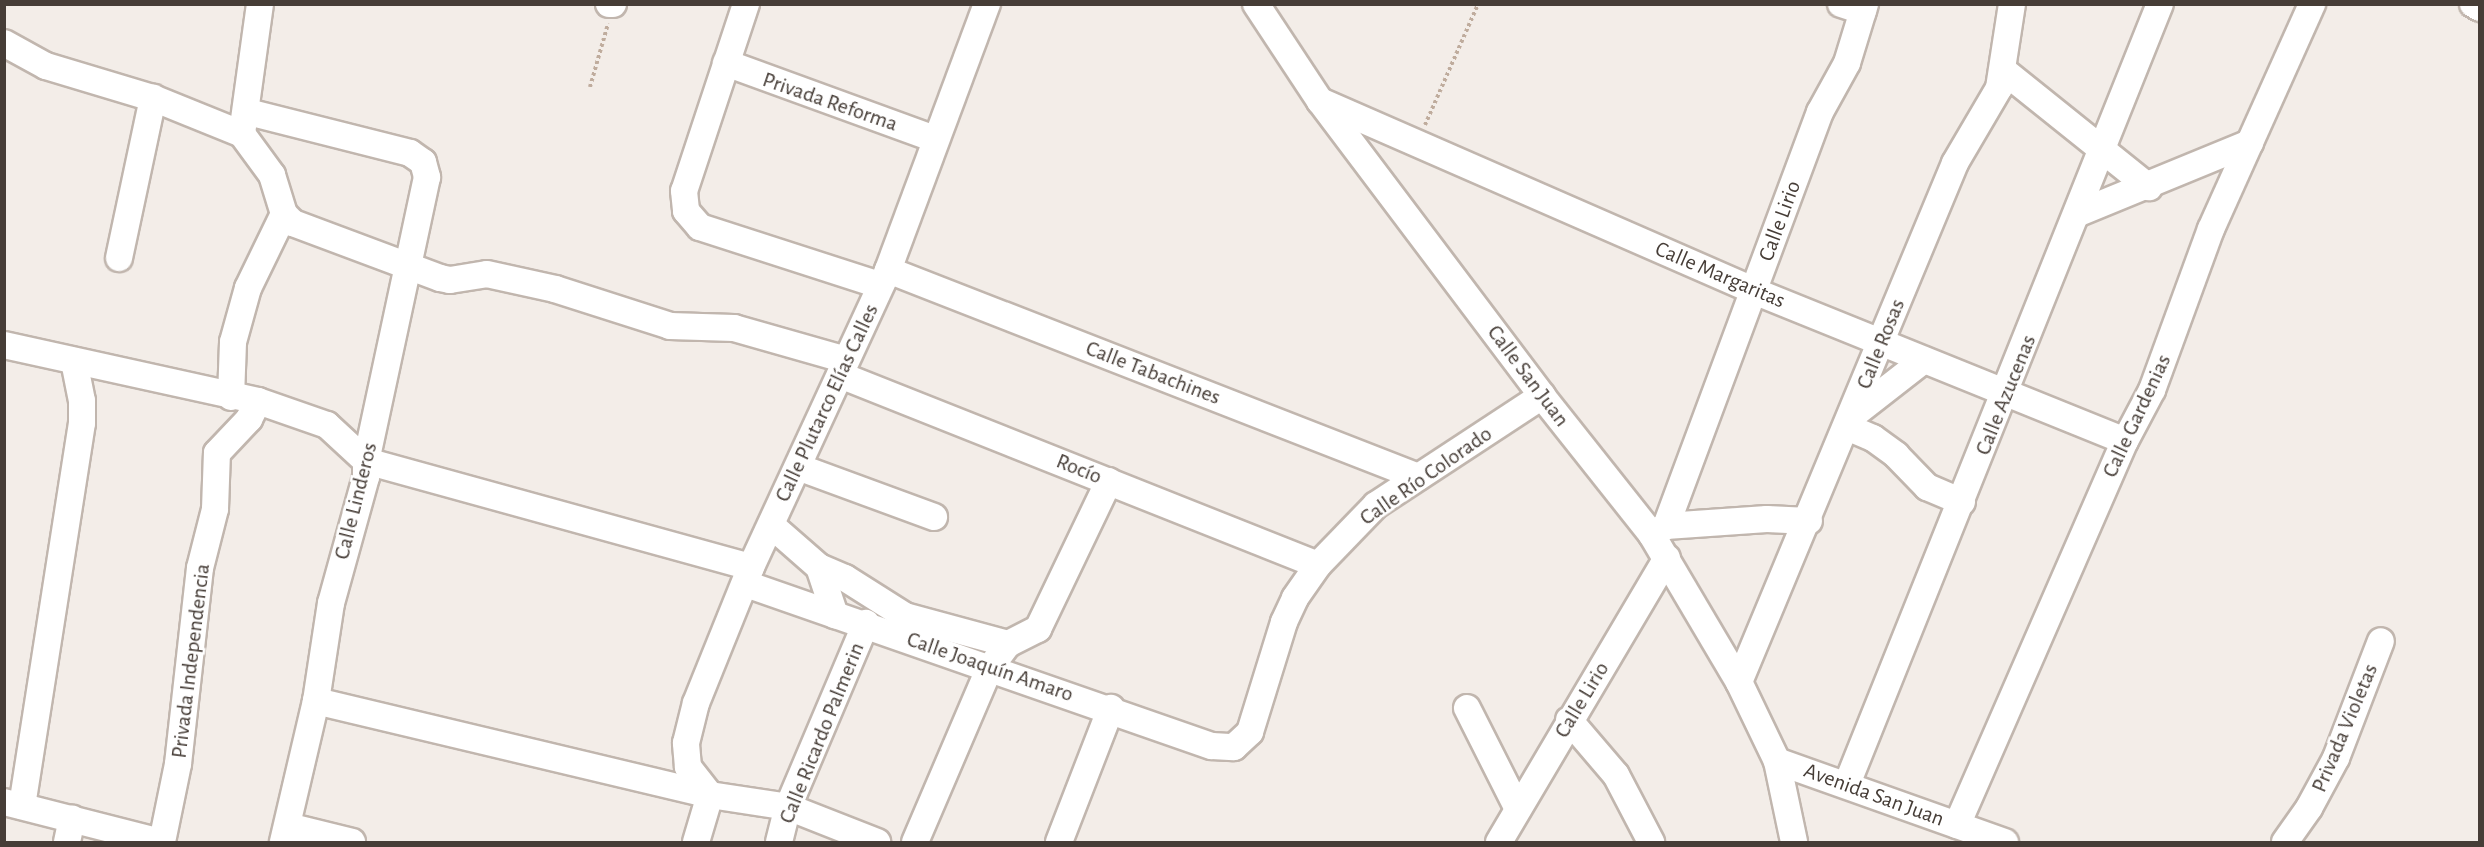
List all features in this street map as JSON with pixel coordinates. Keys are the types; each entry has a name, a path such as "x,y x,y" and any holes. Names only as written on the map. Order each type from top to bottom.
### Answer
{"street":[{"path":"260,4 245,123 272,175 284,214 305,228 407,264"},
{"path":"726,63 746,4"},
{"name":"Calle Plutarco Elías Calles","path":"710,795 688,767 686,743 696,703 748,575 884,277 987,4"},
{"name":"Calle San Juan","path":"1256,4 1320,101 1542,396 1659,530 1667,558 1739,682 1778,761 1794,843"},
{"name":"Calle Rosas","path":"1739,682 1809,521 1955,163 1999,88 2004,71 2012,4"},
{"name":"Calle Azucenas","path":"1847,784 2079,213 2160,4"},
{"name":"Calle Gardenias","path":"1957,825 2125,441 2168,352 2207,239 2312,4"},
{"path":"2473,4 2480,8"},
{"name":"Calle Lirio","path":"1659,530 1754,291 1821,112 1847,63 1856,7"},
{"name":"Calle Linderos","path":"4,43 46,66 153,98 245,123 417,156 427,177 366,461 366,477 331,603 316,701 286,834"},
{"name":"Privada Reforma","path":"726,63 935,139"},
{"name":"Calle Tabachines","path":"726,63 684,191 686,211 700,227 884,277 1418,477"},
{"path":"2004,71 2149,187"},
{"path":"119,258 153,98"},
{"name":"Calle Margaritas","path":"1320,101 1754,291 2125,441"},
{"path":"2079,213 2149,187 2250,143"},
{"path":"231,397 233,342 248,288 284,214"},
{"name":"Rocío","path":"407,264 450,280 487,274 555,289 670,326 734,328 843,367 1109,481 1318,565"},
{"path":"4,345 231,397 258,401 327,425 366,461"},
{"path":"1923,360 1849,422 1896,455 1927,487 1962,501"},
{"path":"74,361 82,401 82,423 13,804 69,831 161,843"},
{"name":"Calle Río Colorado","path":"1234,747 1250,732 1284,622 1295,598 1318,565 1376,505 1542,396"},
{"name":"Privada Independencia","path":"161,843 178,764 200,568 215,510 214,478 217,453 249,418 258,401"},
{"name":"Calle Joaquín Amaro","path":"366,461 748,575 836,615 866,623 989,669 1110,708 1212,746 1234,747"},
{"path":"798,467 934,517"},
{"path":"915,843 989,669 1008,644 1038,629 1109,481"},
{"path":"1659,530 1767,519 1809,521"},
{"path":"771,525 819,567 845,578 905,616 1008,644"},
{"name":"Calle Lirio","path":"1498,843 1667,558"},
{"path":"819,567 836,615"},
{"name":"Calle Ricardo Palmerin","path":"779,843 788,807 866,623"},
{"name":"Privada Violetas","path":"2285,843 2309,808 2336,758 2382,641"},
{"path":"316,701 710,795 788,807 877,843"},
{"path":"1059,843 1110,708"},
{"path":"1467,708 1518,809"},
{"path":"1569,720 1616,775 1651,843"},
{"name":"Avenida San Juan","path":"1778,761 1847,784 2004,843"},
{"path":"696,843 710,795"},
{"path":"286,834 352,843"}],"path":[{"path":"1418,142 1478,4"},
{"path":"590,87 612,5"}]}
